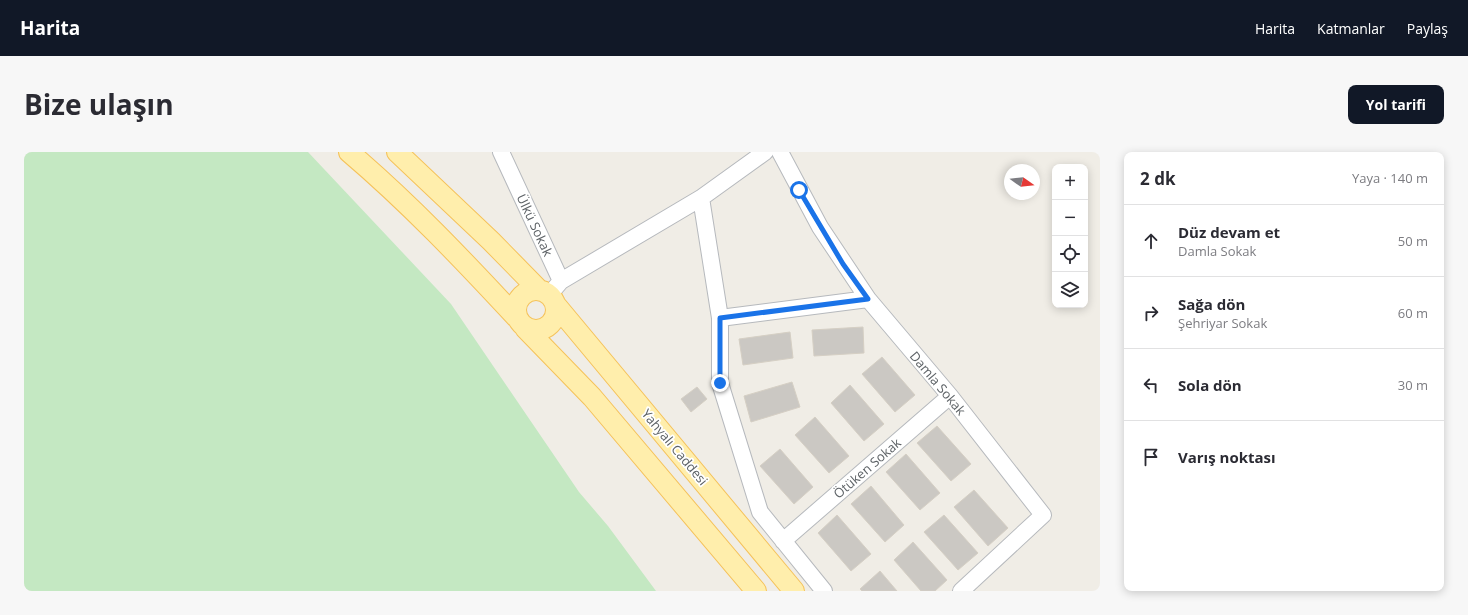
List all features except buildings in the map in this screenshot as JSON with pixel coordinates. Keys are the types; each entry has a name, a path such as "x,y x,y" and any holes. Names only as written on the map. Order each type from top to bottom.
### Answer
{"main road":[{"path":"349,152 380,178 455,251 592,397 756,591"},
{"name":"Yahyalı Caddesi","path":"397,152 491,240 551,293 794,591"},
{"path":"532,290 551,293 555,318 551,324 539,330 521,322 515,310 520,297 532,290"}],"street":[{"name":"Ülkü Sokak","path":"501,152 551,293"},
{"path":"551,293 701,198 764,152"},
{"name":"Damla Sokak","path":"780,152 820,227 868,299 950,396 1043,515 962,591"},
{"path":"701,198 720,318 720,383 760,512 824,591"},
{"path":"720,318 868,299"},
{"name":"Ötüken Sokak","path":"783,541 950,396"}],"green space":[{"path":"24,152 308,152 451,304 579,492 608,526 656,591 24,591"}],"route":[{"path":"720,383 720,318 868,299 843,264 799,190"}]}
